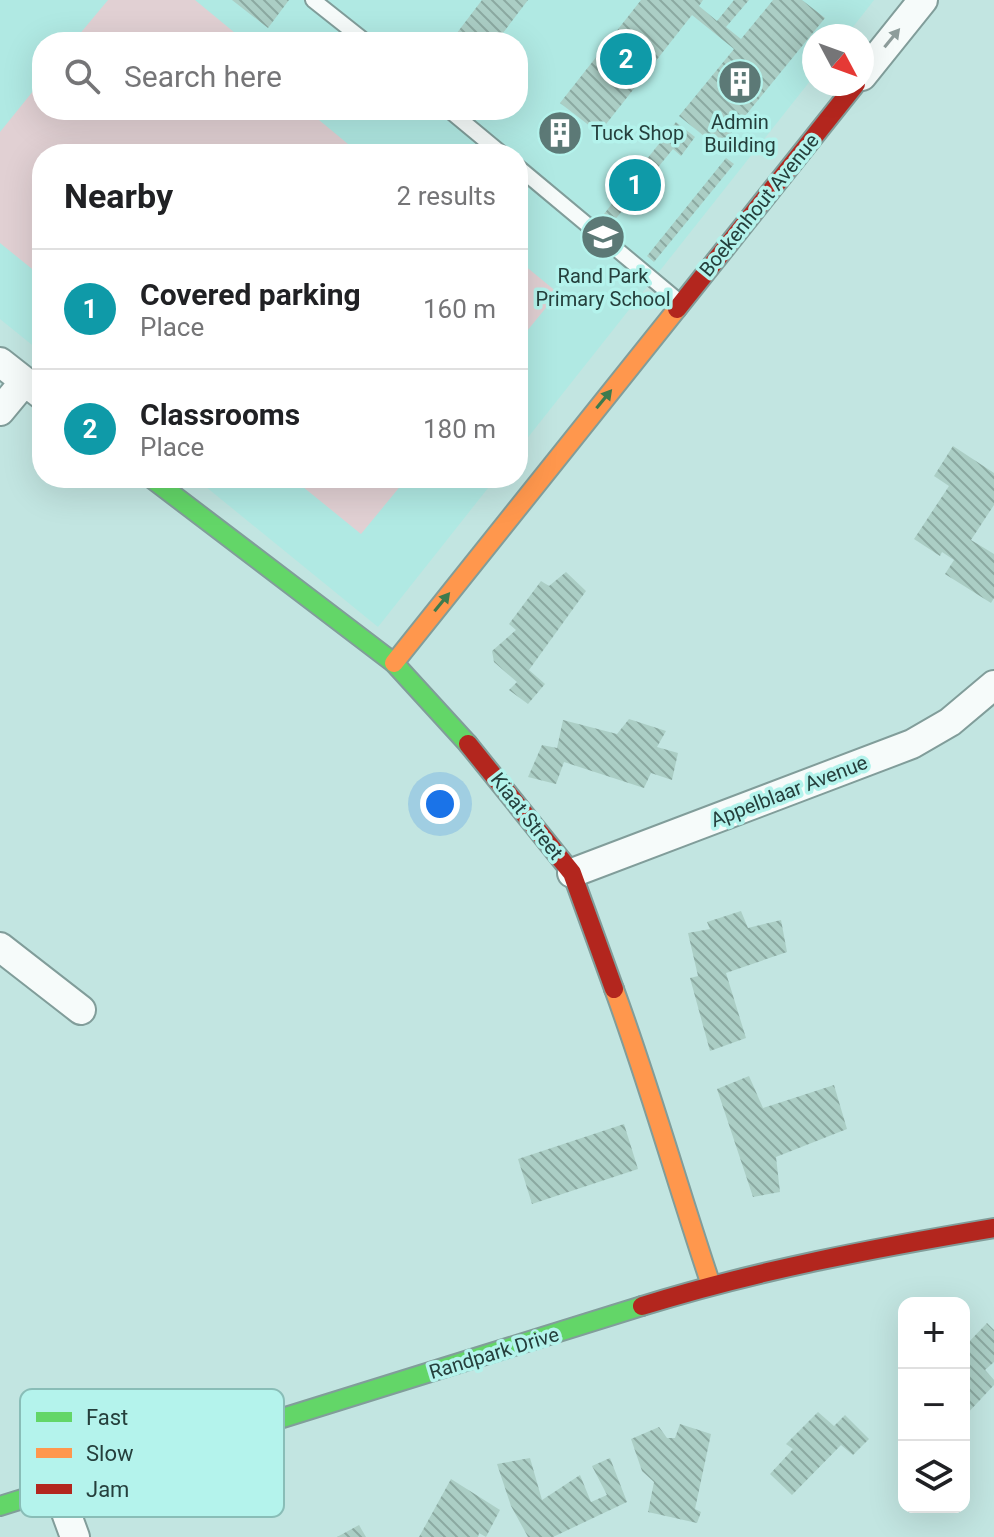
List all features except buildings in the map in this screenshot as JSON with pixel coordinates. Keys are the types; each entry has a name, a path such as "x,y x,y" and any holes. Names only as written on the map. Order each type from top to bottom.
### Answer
{"street":[{"path":"874,61 923,0"},
{"name":"Boekenhout Avenue","path":"394,663 846,96"},
{"path":"0,362 32,387"},
{"path":"0,411 32,389"},
{"name":"Kiaat Street","path":"164,488 394,663 478,754 572,873 641,1063 711,1285"},
{"name":"Appelblaar Avenue","path":"572,873 912,744 950,722 994,685"},
{"path":"0,947 81,1010"},
{"name":"Randpark Drive","path":"284,1418 711,1285 852,1252 994,1228"},
{"name":"Randpark Drive","path":"0,1506 20,1500"},
{"path":"68,1517 75,1537"}],"lane":[{"path":"313,0 353,32"},
{"path":"461,120 490,144"},
{"path":"528,175 681,303"}],"shaded area":[{"name":"Rand Park Primary School","path":"0,0 874,0 855,24 802,24 802,91 528,437 528,144 32,144 32,345 0,319"},
{"path":"108,0 195,0 234,32 81,32"},
{"path":"32,92 32,120 319,120 348,144 32,144 32,269 0,243 0,132"},
{"path":"528,268 558,293 528,330"},
{"path":"207,488 488,488 378,627"},
{"path":"304,488 399,488 361,534"}],"traffic: fast":[{"path":"164,488 394,663 468,744"},
{"path":"284,1418 642,1306"},
{"path":"0,1506 20,1500"}],"traffic: slow":[{"path":"394,663 677,309"},
{"path":"614,989 711,1285"}],"traffic: jam":[{"path":"677,309 846,96"},
{"path":"468,744 572,873 614,989"},
{"path":"642,1306 729,1281 817,1261 994,1228"}],"place":[{"name":"Classrooms","path":"626,59"},
{"name":"Admin Building","path":"740,82"},
{"name":"Tuck Shop","path":"560,133"},
{"name":"Covered parking","path":"635,185"},
{"name":"Rand Park Primary School","path":"603,237"}]}
